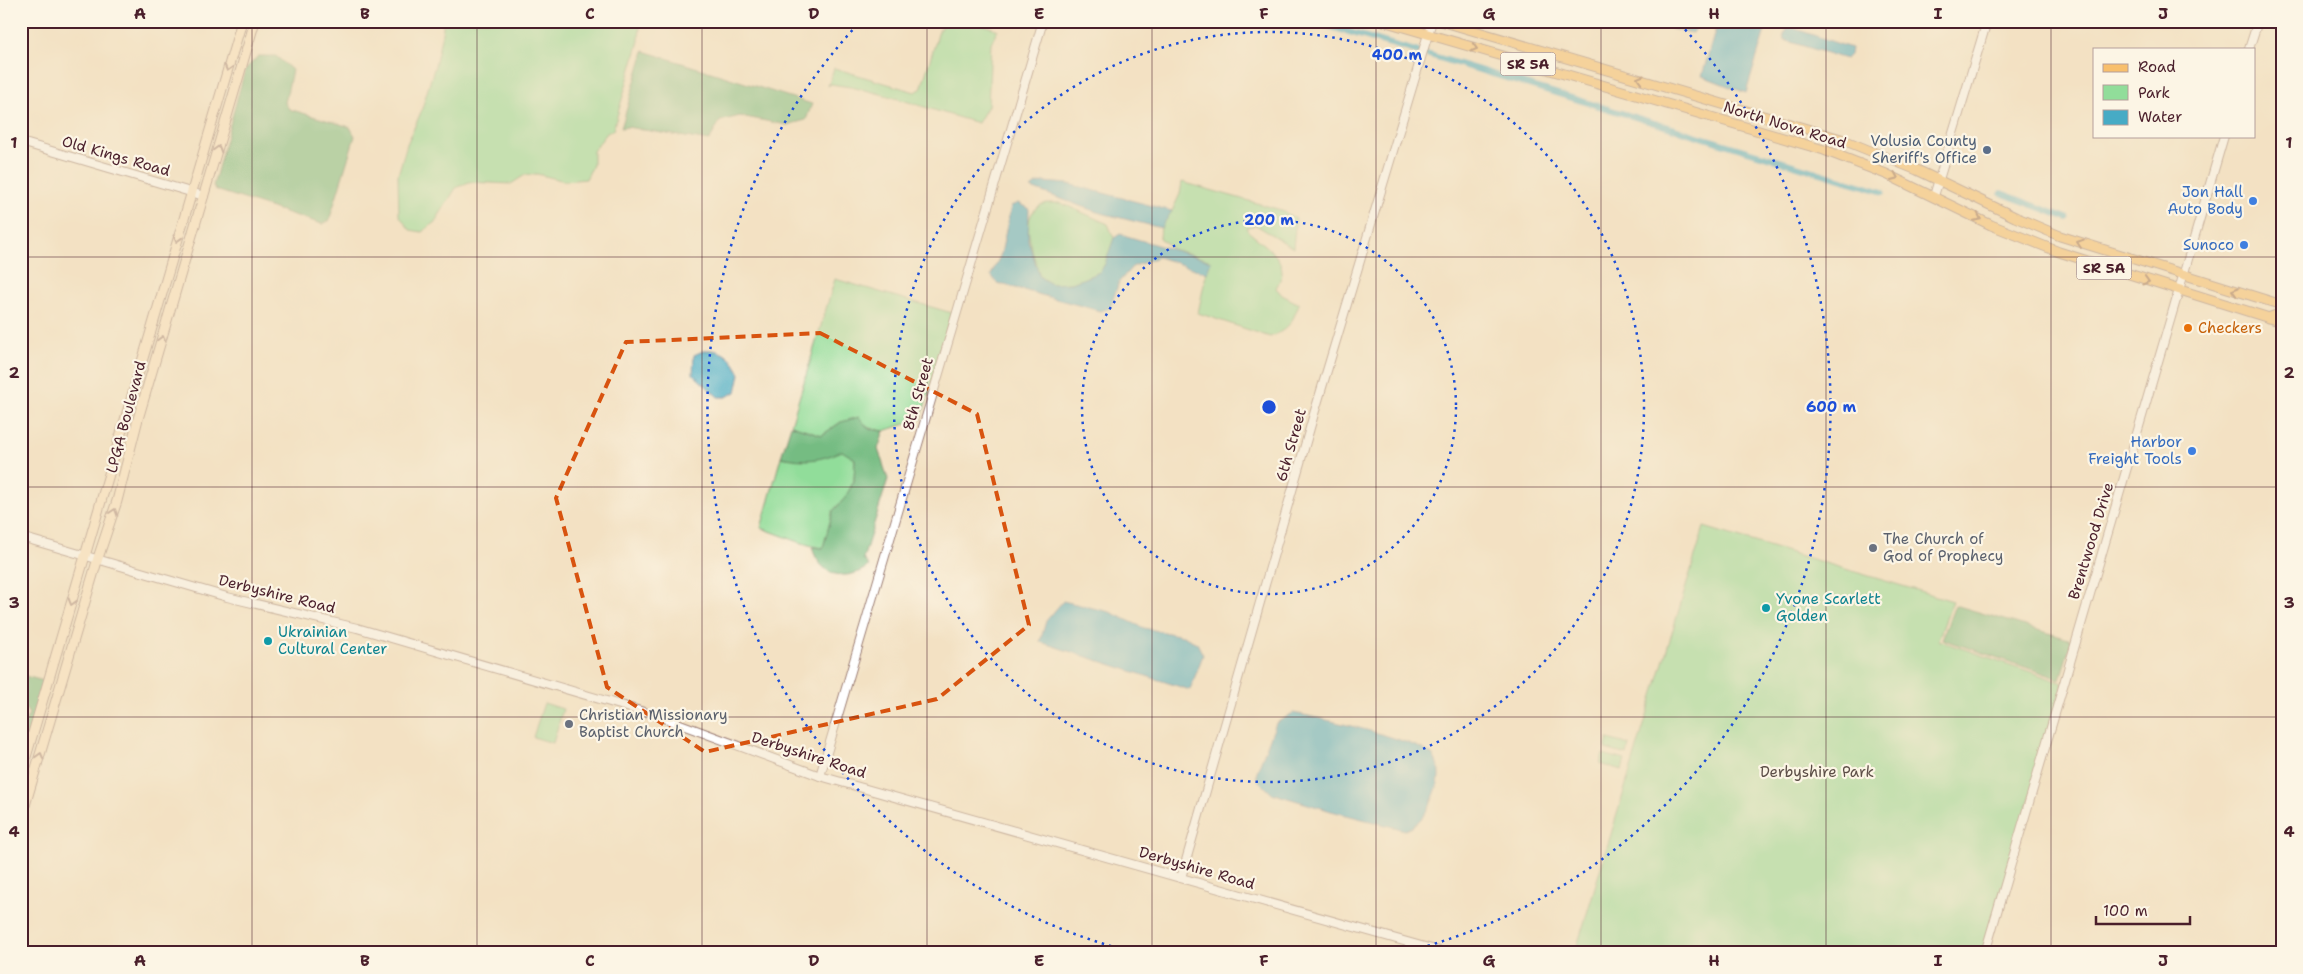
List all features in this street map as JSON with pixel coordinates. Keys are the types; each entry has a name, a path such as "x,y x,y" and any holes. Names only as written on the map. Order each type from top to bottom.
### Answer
{"main road":[{"name":"LPGA Boulevard","path":"21,774 242,21"},
{"name":"LPGA Boulevard","path":"21,819 98,558 117,501 138,419 255,21"},
{"name":"North Nova Road","path":"1382,21 1824,150 1886,174 2035,243 2099,266 2282,322"},
{"name":"North Nova Road","path":"1441,21 1828,134 1872,150 2043,229 2282,305"},
{"path":"2268,318 2282,313"}],"street":[{"name":"8th Street","path":"820,776 1043,21"},
{"name":"6th Street","path":"1182,878 1314,414 1432,21"},
{"path":"1934,196 1986,21"},
{"path":"2249,48 2258,21"},
{"name":"Brentwood Drive","path":"1985,953 2223,138"},
{"name":"Old Kings Road","path":"21,142 204,196"},
{"name":"Derbyshire Road","path":"21,537 227,597 357,628 661,716 820,776 1446,953"}],"highlighted area":[{"path":"820,333 977,414 1029,625 937,699 705,752 607,687 556,498 626,342"}],"green space":[{"path":"443,21 635,21 640,26 639,41 613,130 607,133 593,151 593,165 586,179 565,181 537,174 525,175 511,184 469,182 456,188 435,222 422,232 410,230 399,215 398,175 407,144 421,112 436,62"},
{"path":"944,21 973,21 998,30 991,43 988,106 978,123 868,91 831,84 828,86 834,68 915,92 921,89 939,31"},
{"path":"644,51 812,104 806,120 787,125 740,116 720,121 709,141 627,127 621,128"},
{"path":"258,56 276,56 292,70 285,103 289,109 350,127 355,136 329,221 322,224 216,190 213,186 245,70"},
{"path":"1182,182 1281,210 1296,219 1293,248 1256,225 1247,227 1247,230 1275,254 1279,260 1282,273 1276,288 1282,295 1299,304 1292,321 1282,331 1270,337 1198,313 1208,265 1211,261 1173,249 1160,238 1161,225 1172,211 1180,194"},
{"path":"1047,203 1061,203 1108,224 1114,238 1105,264 1100,272 1072,283 1051,284 1040,277 1031,246 1029,224 1031,215 1037,208"},
{"path":"835,279 952,313 921,419 884,431 841,422 822,435 791,425"},
{"path":"859,417 869,429 884,431 878,449 888,479 863,559 869,566 851,574 834,574 821,565 812,547 823,548 833,511 845,498 854,481 855,459 842,451 812,460 781,457 791,425 822,435 841,422"},
{"path":"842,450 855,459 854,481 845,498 833,511 823,548 761,528 781,457 812,459"},
{"name":"Derbyshire Park","path":"1704,527 1953,601 1938,640 2063,683 1985,953 1575,953"},
{"path":"1955,605 2072,640 2060,679 1942,639"},
{"path":"21,675 44,681 21,761 21,723 24,724 29,714 21,702"},
{"path":"544,703 563,709 553,743 533,737"},
{"path":"1608,739 1629,745 1627,755 1605,749"},
{"path":"1603,754 1625,760 1622,770 1600,764"}],"water":[{"path":"1663,21 1699,21 1692,33 1671,29"},
{"path":"1718,21 1751,21 1766,27 1746,93 1702,76"},
{"path":"1790,27 1851,48 1850,55 1846,59 1787,41 1783,38 1786,29"},
{"path":"1043,182 1069,184 1172,211 1161,228 1097,212 1031,188"},
{"path":"1018,203 1029,209 1028,240 1040,277 1051,284 1072,283 1100,272 1105,264 1114,238 1120,234 1211,261 1207,273 1158,257 1132,267 1119,282 1110,308 1100,311 997,283 991,275 1001,254 1011,206"},
{"path":"705,350 723,353 734,364 740,374 736,392 726,397 718,397 693,374 694,355"},
{"path":"1063,601 1110,612 1144,628 1183,636 1197,643 1203,655 1190,690 1040,642 1046,621"},
{"path":"1293,713 1345,724 1391,737 1411,744 1434,757 1439,770 1438,784 1433,799 1420,820 1405,830 1271,793 1257,779 1257,771 1276,723"}],"waterway":[{"path":"1310,21 1433,56 1883,192"},
{"path":"2001,193 2067,218"}],"place":[{"name":"Volusia County Sheriff's Office","path":"1987,150"},
{"name":"Jon Hall Auto Body","path":"2253,201"},
{"name":"Sunoco","path":"2244,245"},
{"name":"Checkers","path":"2188,328"},
{"name":"Harbor Freight Tools","path":"2192,451"},
{"name":"The Church of God of Prophecy","path":"1873,548"},
{"name":"Yvone Scarlett Golden","path":"1766,608"},
{"name":"Ukrainian Cultural Center","path":"268,641"},
{"name":"Christian Missionary Baptist Church","path":"569,724"}]}
